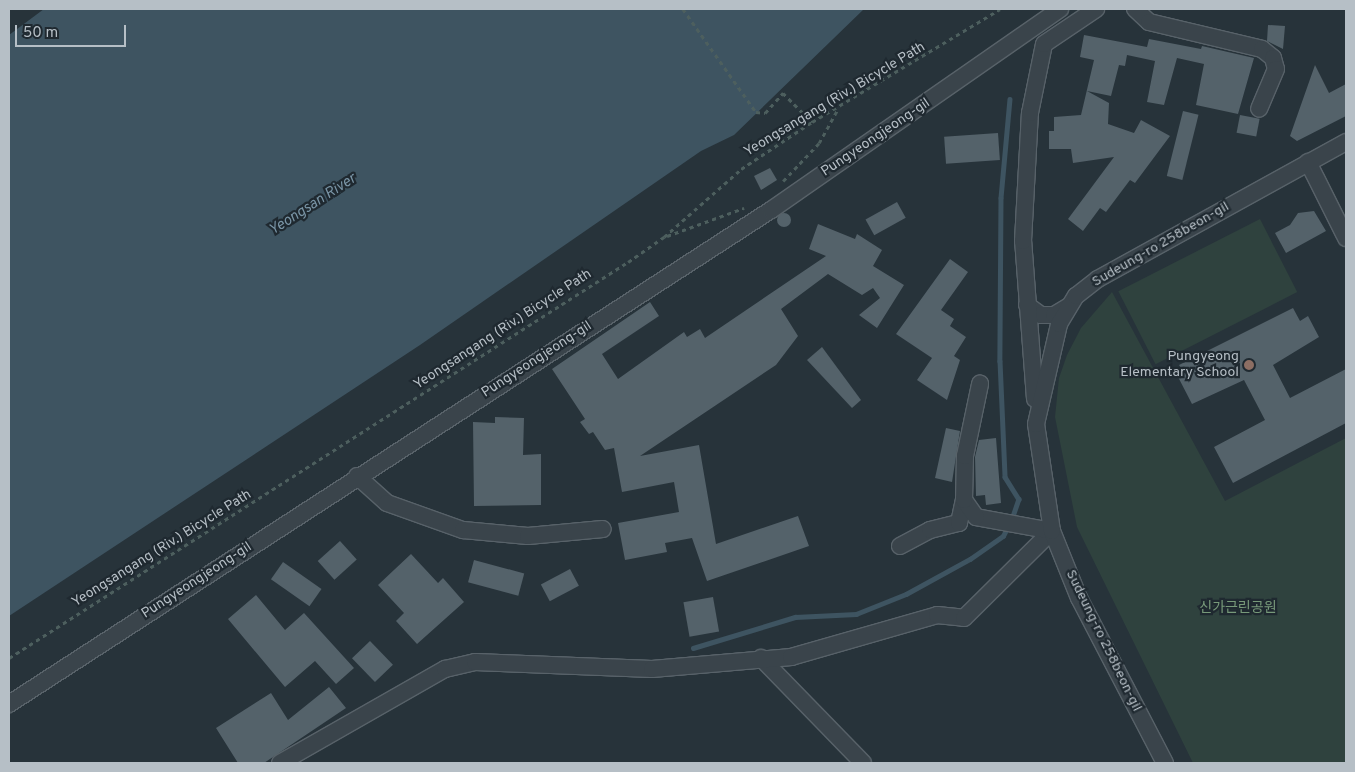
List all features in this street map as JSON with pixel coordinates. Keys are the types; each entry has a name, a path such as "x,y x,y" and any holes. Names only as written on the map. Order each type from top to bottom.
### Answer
{"street":[{"name":"Pungyeongjeong-gil","path":"9,704 357,476 771,210 1060,9"},
{"path":"1036,424 1023,241 1030,113 1037,69 1044,44 1096,9"},
{"path":"1135,9 1150,22 1262,49 1273,58 1276,69 1259,109"},
{"name":"Sudeung-ro 258beon-gil","path":"1165,763 1079,598 1052,531 1036,424 1056,332 1071,305 1098,279 1346,142"},
{"path":"1308,162 1346,238"},
{"path":"1028,305 1041,315 1054,316 1071,305"},
{"path":"900,546 930,530 959,523 964,500 966,456 980,384"},
{"path":"357,476 387,503 463,530 528,536 603,529"},
{"path":"964,500 976,517 998,524 1052,531"},
{"path":"280,763 445,669 474,662 652,669 761,658 791,657 937,615 964,618 1052,531"},
{"path":"761,658 863,763"}],"path":[{"path":"683,9 756,112 765,113 783,93 812,122"},
{"name":"Yeongsangang (Riv.) Bicycle Path","path":"9,658 664,237 741,169 812,122 1000,9"},
{"path":"776,188 819,143 838,107"},
{"path":"664,237 751,206"}],"green space":[{"path":"1260,219 1297,292 1156,364 1118,291"},
{"name":"신가근린공원","path":"1112,292 1225,501 1346,438 1346,763 1193,763 1077,527 1055,417 1059,378 1067,355 1081,328"}],"water":[{"name":"Yeongsan River","path":"44,9 864,9 734,135 701,151 420,345 9,616 9,35"}],"building":[{"path":"1268,25 1285,26 1283,49 1267,41"},
{"path":"1084,35 1147,47 1149,39 1201,49 1202,46 1254,58 1238,114 1196,105 1204,64 1177,58 1164,105 1147,102 1155,61 1127,55 1125,66 1119,65 1111,96 1087,91 1109,103 1108,124 1134,133 1141,120 1170,136 1135,183 1130,180 1106,212 1100,208 1083,231 1068,219 1114,157 1073,163 1071,149 1049,149 1049,131 1054,131 1054,117 1081,115 1094,60 1080,57"},
{"path":"1315,65 1329,93 1346,84 1346,116 1297,141 1290,136"},
{"path":"1183,111 1199,115 1182,180 1167,176"},
{"path":"1240,115 1260,119 1256,136 1237,133"},
{"path":"998,133 1000,160 946,164 944,137"},
{"path":"770,168 777,180 761,190 754,176"},
{"path":"897,202 906,218 874,235 866,219"},
{"path":"1314,211 1326,231 1286,253 1275,233 1290,225 1298,213"},
{"path":"781,213 787,213 791,220 787,227 781,227 777,223 777,217"},
{"path":"818,224 855,239 857,234 882,250 873,266 904,285 877,328 859,315 880,298 873,288 862,295 828,274 781,309 798,336 776,365 640,456 699,445 716,544 798,516 809,546 707,581 692,538 665,543 667,552 625,560 618,523 679,512 674,482 622,492 614,448 605,450 593,432 589,434 580,422 585,419 552,369 650,302 659,316 602,354 618,379 684,332 687,337 700,329 705,338 826,256 809,249"},
{"path":"950,259 968,272 941,310 954,319 950,326 966,337 954,356 960,360 947,400 917,380 932,358 896,334"},
{"path":"1293,308 1300,321 1308,316 1319,337 1273,365 1290,398 1346,369 1346,423 1233,483 1214,447 1265,420 1244,380 1192,404 1176,373 1182,370 1179,365"},
{"path":"822,347 861,400 852,408 807,360"},
{"path":"495,417 524,418 523,455 541,454 541,505 474,506 473,422 495,423"},
{"path":"946,428 960,431 952,482 935,478"},
{"path":"996,438 1001,503 986,505 985,495 976,496 975,457 979,440"},
{"path":"340,541 357,560 334,580 318,561"},
{"path":"411,554 438,583 443,578 464,602 417,644 396,621 404,613 378,585"},
{"path":"474,560 524,573 518,596 468,582"},
{"path":"283,562 322,589 309,606 271,579"},
{"path":"570,569 579,586 550,601 541,584"},
{"path":"256,595 285,630 304,613 354,668 336,684 315,661 285,687 228,619"},
{"path":"713,597 719,631 690,637 683,602"},
{"path":"370,641 393,665 375,682 352,658"},
{"path":"329,687 346,708 264,763 238,763 216,728 271,693 288,720"}],"waterway":[{"path":"1010,99 1001,198 1000,361 1005,477 1019,499 1012,519"},
{"path":"693,648 795,617 856,614 906,594 970,559 1003,536 1008,526"}],"place":[{"name":"Pungyeong Elementary School","path":"1249,365"}]}
